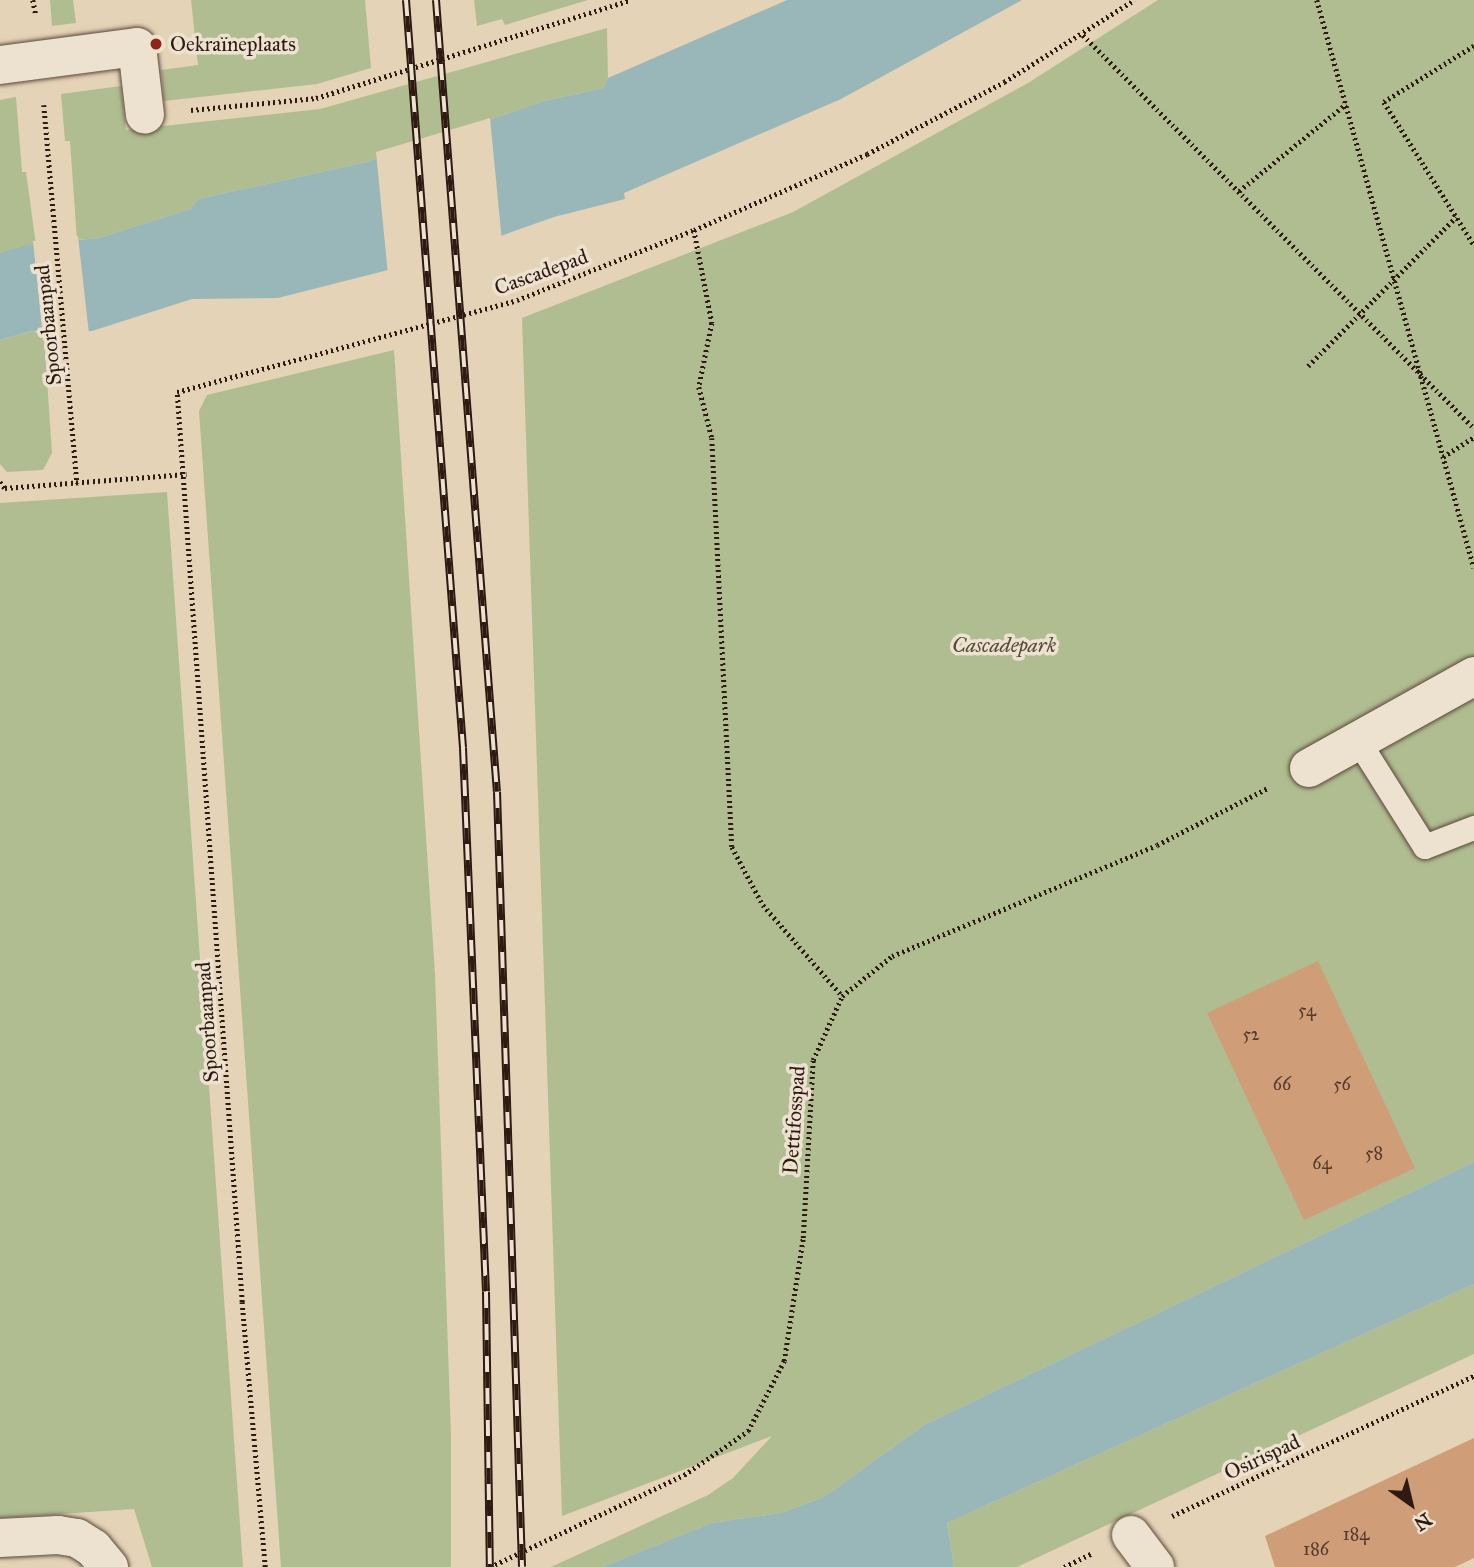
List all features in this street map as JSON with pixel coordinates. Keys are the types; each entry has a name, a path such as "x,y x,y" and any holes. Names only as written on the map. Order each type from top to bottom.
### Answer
{"street":[{"path":"0,65 137,47 145,115"},
{"path":"1309,768 1474,676"},
{"path":"0,1538 58,1535 77,1538 93,1548 108,1567"},
{"path":"1131,1535 1155,1567"}],"lane":[{"path":"1359,742 1425,847 1474,828"}],"path":[{"path":"145,115 316,98 630,0"},
{"name":"Cascadepad","path":"186,474 177,392 517,300 694,230 867,154 1083,35 1134,0"},
{"path":"1317,0 1474,568"},
{"path":"1083,35 1474,428"},
{"path":"1474,46 1384,102 1474,246"},
{"path":"1239,191 1346,104"},
{"name":"Spoorbaanpad","path":"47,163 71,395 77,484"},
{"path":"1308,366 1456,217"},
{"path":"694,230 712,323 699,387 712,438 732,848 763,905 842,996"},
{"path":"1443,457 1474,437"},
{"path":"0,482 5,488 186,474"},
{"name":"Spoorbaanpad","path":"186,474 241,1288 265,1567"},
{"name":"Dettifosspad","path":"490,1567 684,1475 748,1431 784,1361 803,1238 813,1060 842,996 892,956 1157,845 1309,768"},
{"name":"Osirispad","path":"1063,1567 1474,1376"}],"green space":[{"path":"50,0 73,0 76,23 52,26"},
{"path":"191,0 365,0 371,68 317,84 164,101 161,70 198,65"},
{"path":"474,0 588,0 505,25 502,19 477,26"},
{"name":"Cascadepark","path":"1158,0 1474,0 1474,1162 924,1425 824,1497 781,1513 711,1523 602,1567 551,1567 708,1495 733,1478 772,1436 562,1516 522,318 793,212 1028,83"},
{"path":"607,28 608,78 603,88 544,101 367,162 198,199 191,209 99,238 77,240 70,141 65,141 61,94 121,86 126,130 320,109"},
{"path":"16,97 22,172 26,172 36,245 0,253 0,100"},
{"path":"33,331 44,335 52,453 43,470 7,472 0,464 0,340"},
{"path":"394,350 435,974 451,1436 451,1567 281,1567 199,411 207,395"},
{"path":"167,492 243,1567 152,1567 134,1509 0,1518 0,503"},
{"path":"1474,1284 1474,1354 1017,1567 954,1567 947,1523"}],"water":[{"path":"787,0 1022,0 841,99 624,193 625,199 554,217 447,255 278,298 192,299 92,331 32,331 0,340 0,253 28,245 99,238 191,209 198,199 367,162 544,101 603,88 608,78"},
{"path":"1474,1162 1474,1284 947,1523 954,1567 602,1567 711,1523 781,1513 824,1497 924,1425"}],"pier":[{"path":"490,118 502,242 388,275 376,152"},
{"path":"78,236 89,334 43,338 33,241"}],"building":[{"path":"1318,961 1415,1168 1304,1220 1207,1013"},
{"path":"1474,1438 1474,1558 1455,1567 1275,1567 1265,1536"}],"railway":[{"path":"406,0 463,748 486,1292 490,1567"},
{"path":"436,0 497,792 522,1567"}],"place":[{"name":"Oekraïneplaats","path":"156,44"}]}
